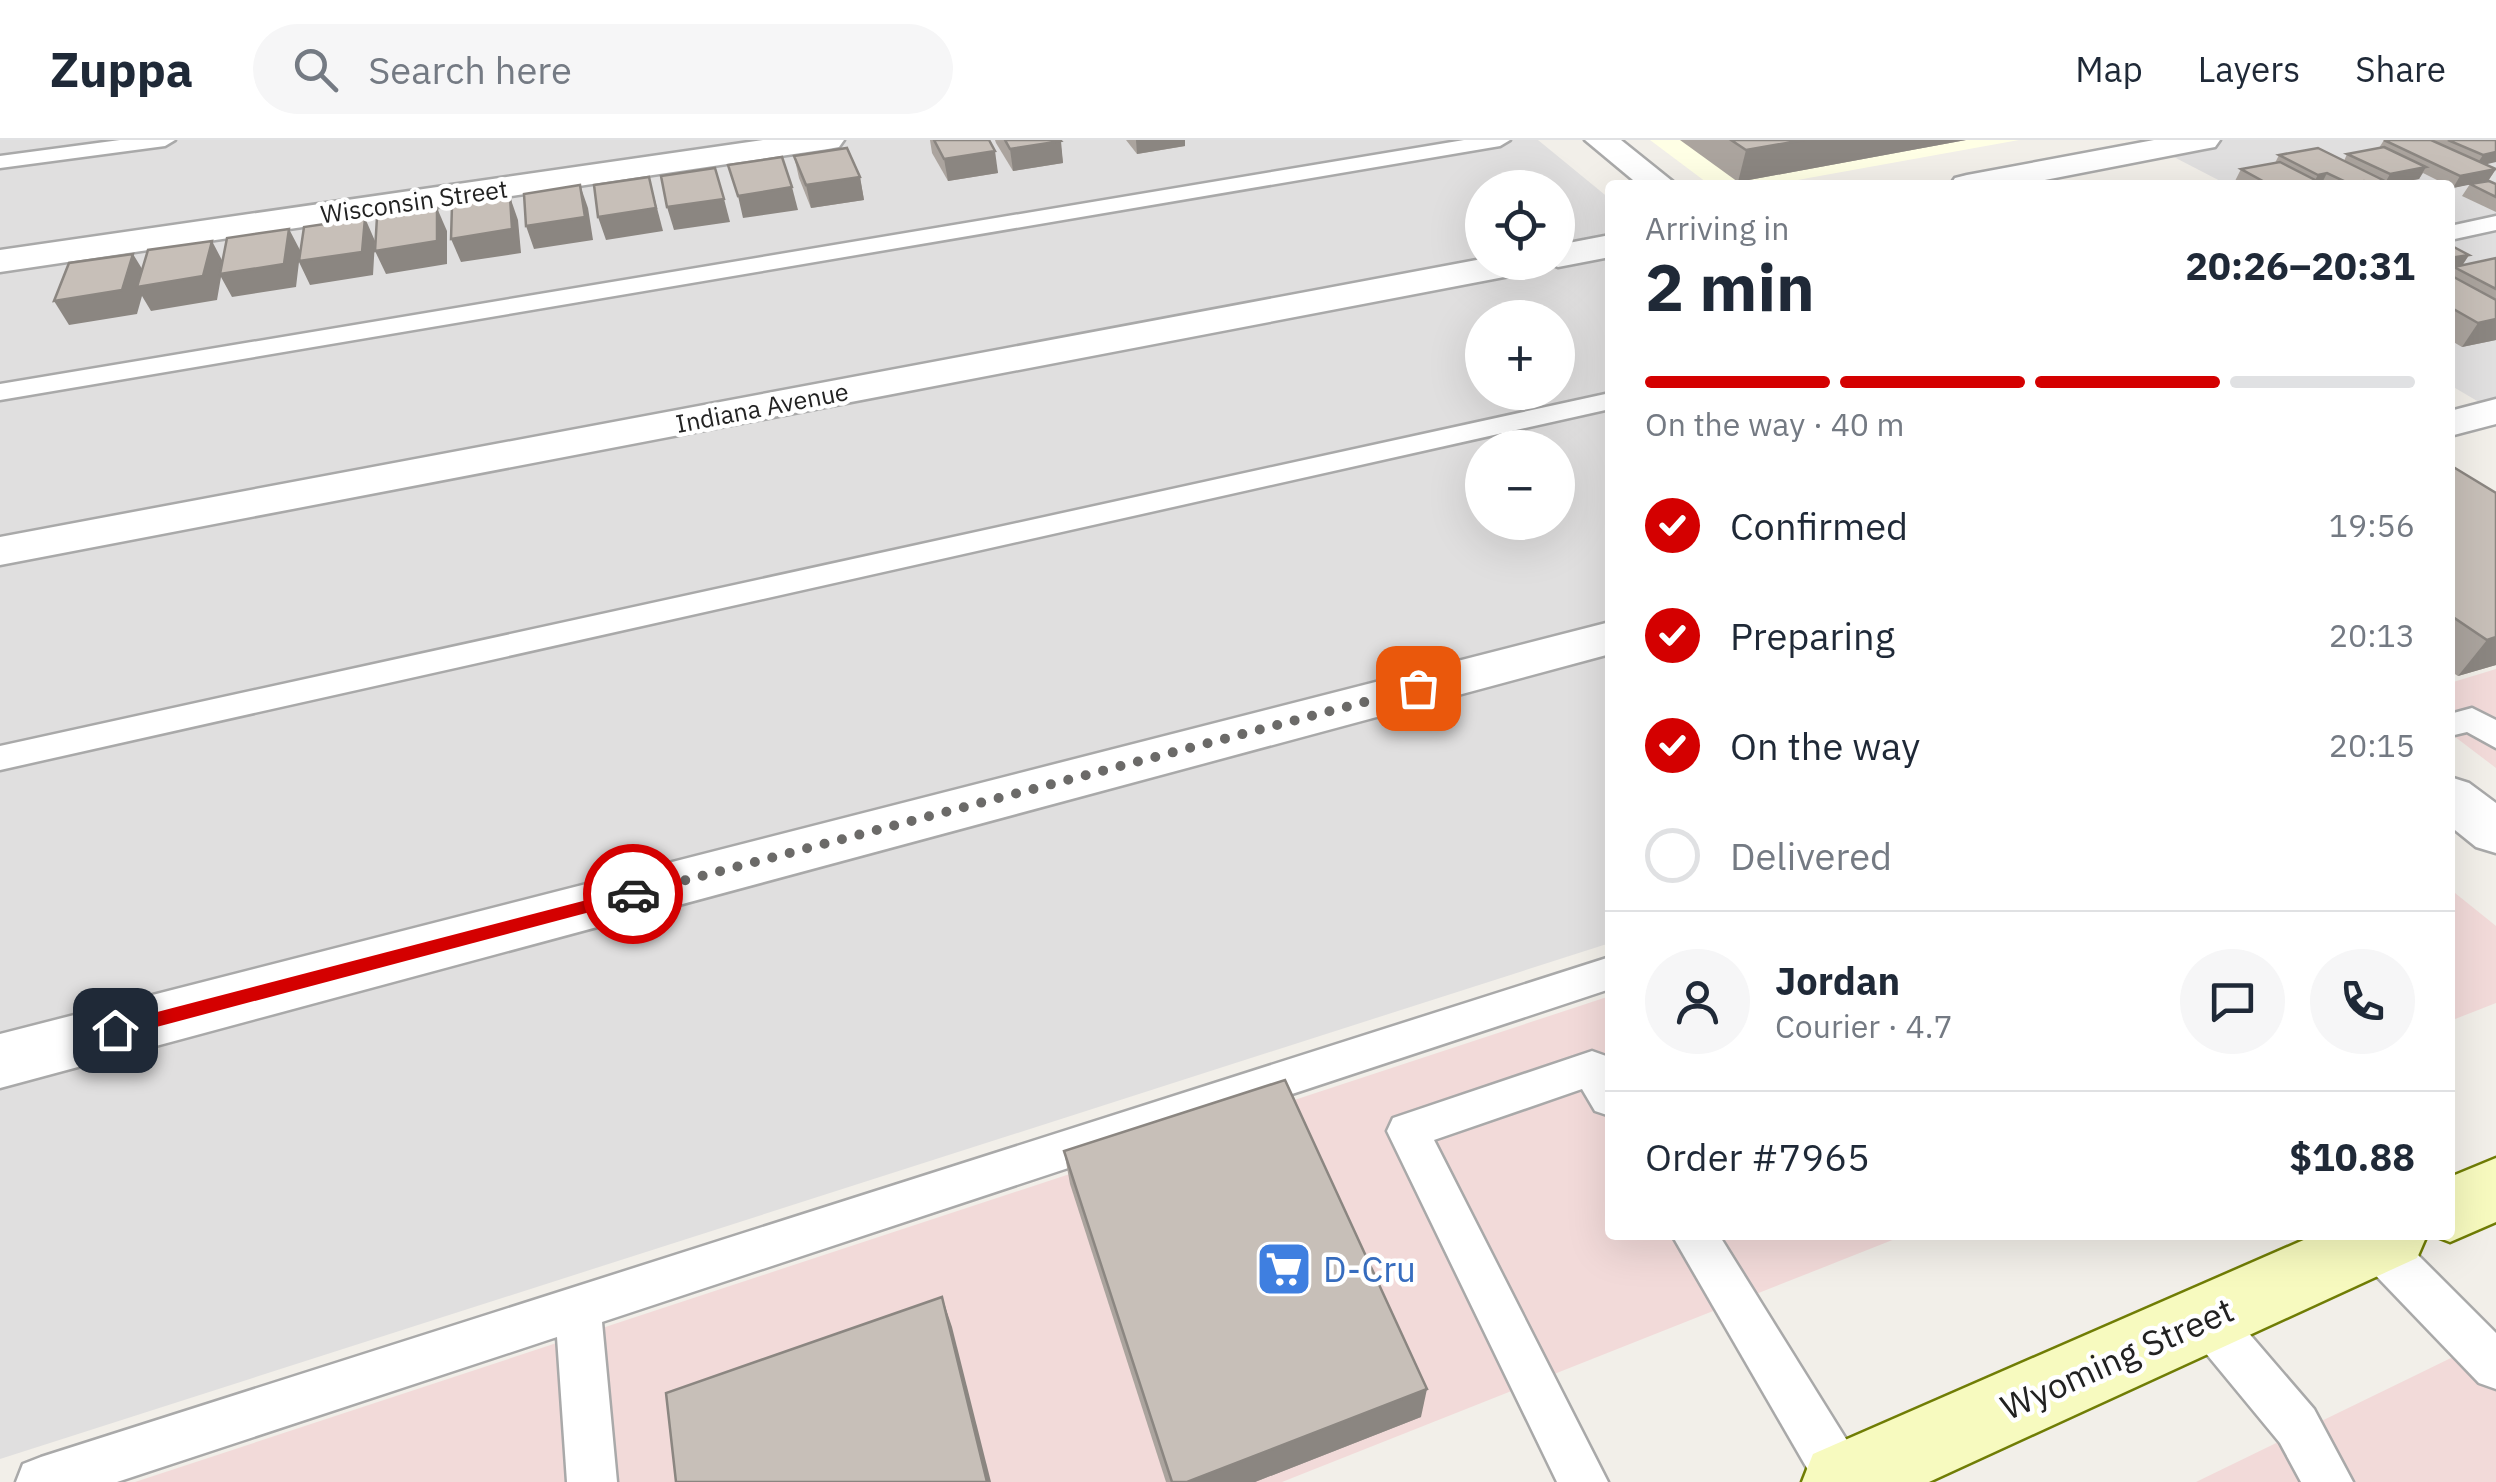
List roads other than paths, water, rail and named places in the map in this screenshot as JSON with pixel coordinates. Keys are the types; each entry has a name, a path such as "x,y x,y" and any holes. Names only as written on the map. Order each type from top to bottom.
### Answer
{"street":[{"name":"Wisconsin Street","path":"0,261 828,140"},
{"path":"1602,140 1654,180"},
{"path":"2017,180 2204,140"},
{"path":"1575,253 1605,247"},
{"name":"Indiana Avenue","path":"0,551 1465,273"},
{"path":"2455,423 2496,412"},
{"path":"0,1061 1605,639"},
{"path":"2455,801 2496,832"},
{"path":"2455,1208 2496,1190"},
{"name":"Wyoming Street","path":"1842,1481 2381,1240"}],"lane":[{"path":"0,162 164,140"},
{"path":"0,392 1500,140"},
{"path":"2455,232 2496,223"},
{"path":"0,758 1605,402"},
{"path":"41,1482 1605,974"},
{"path":"1582,1482 1408,1132 1592,1068 1605,1090"},
{"path":"1697,1240 1842,1481"},
{"path":"2384,1240 2496,1366"},
{"path":"578,1307 592,1482"},
{"path":"2206,1318 2297,1426 2328,1482"}],"place":[{"name":"D-Cru","path":"1284,1269"}]}
